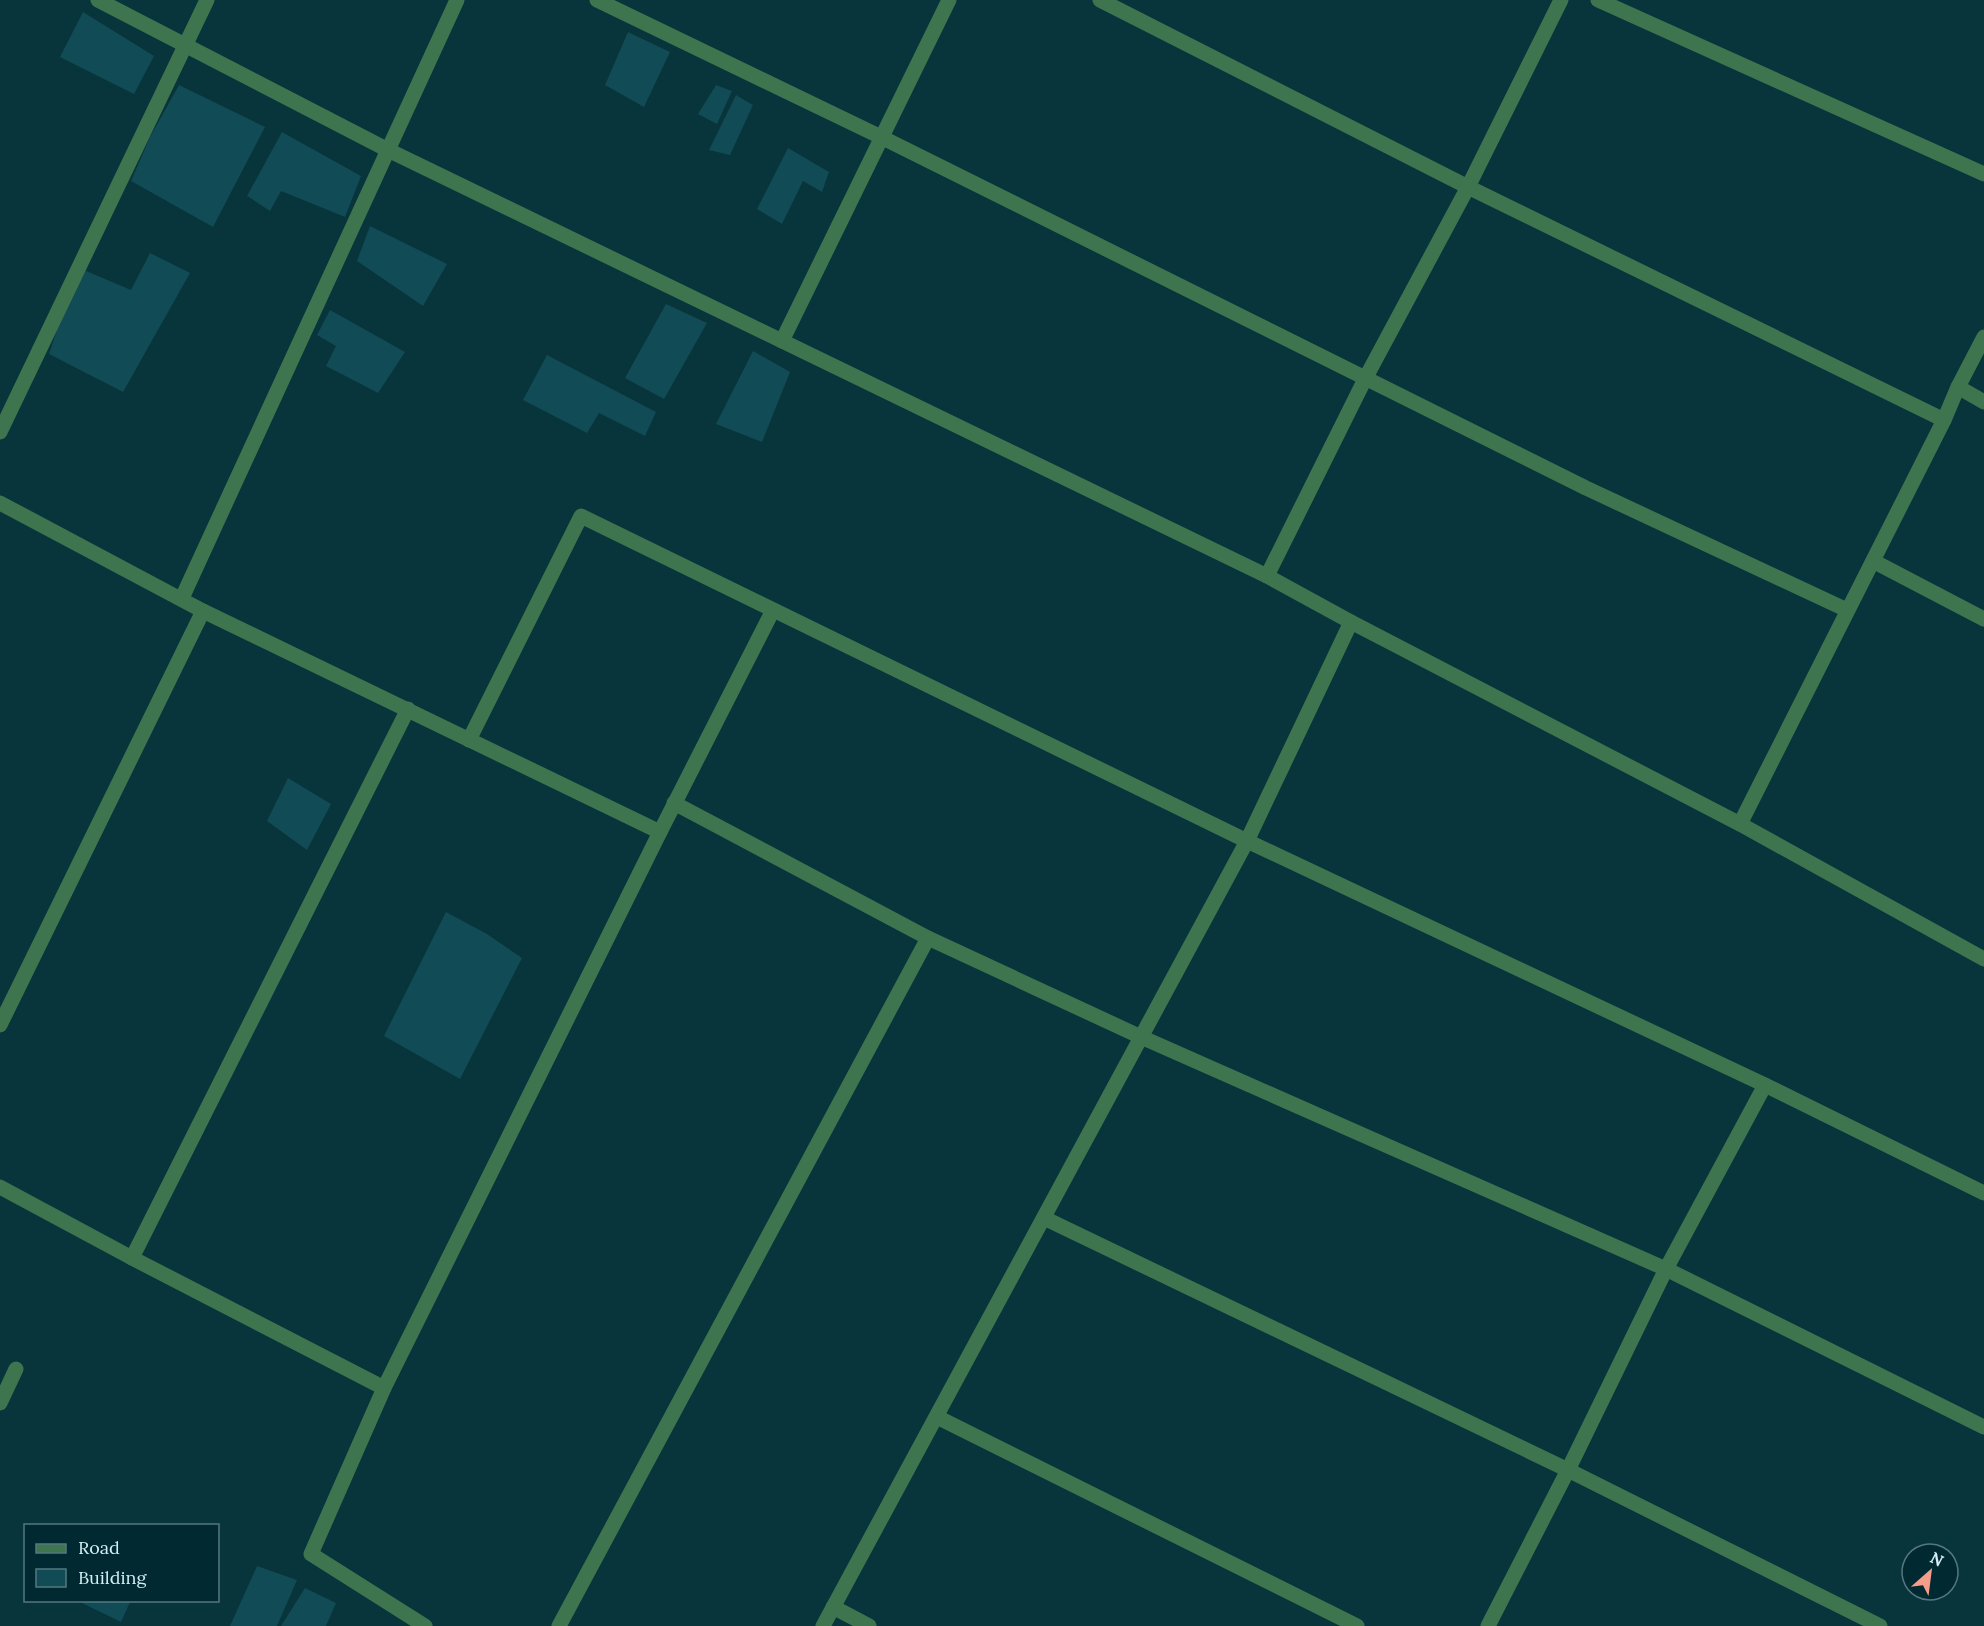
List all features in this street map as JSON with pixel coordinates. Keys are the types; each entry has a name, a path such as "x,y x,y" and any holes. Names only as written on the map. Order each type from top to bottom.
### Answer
{"street":[{"path":"98,0 388,150 1267,576 1740,824 1984,959"},
{"path":"0,432 207,0"},
{"path":"182,598 457,0"},
{"path":"597,0 881,137 1586,488 1847,610"},
{"path":"782,340 949,0"},
{"path":"1100,0 1468,187 1944,420"},
{"path":"1267,576 1365,379 1468,187 1561,0"},
{"path":"1598,0 1984,174"},
{"path":"1740,824 1984,337"},
{"path":"1958,387 1984,402"},
{"path":"1,508 182,598 202,611 660,832"},
{"path":"469,740 581,516 1247,841 1765,1085 1984,1193"},
{"path":"1873,561 1984,619"},
{"path":"425,1626 311,1554 384,1388 674,803 773,610"},
{"path":"0,1025 202,611"},
{"path":"823,1626 1247,841 1351,622"},
{"path":"132,1258 408,709"},
{"path":"674,803 928,938 1141,1037 1666,1269 1984,1427"},
{"path":"559,1626 928,938"},
{"path":"1488,1626 1568,1470 1666,1269 1765,1085"},
{"path":"0,1186 132,1258 384,1388"},
{"path":"1044,1218 1568,1470 1880,1626"},
{"path":"0,1403 16,1369"},
{"path":"937,1417 1357,1626"},
{"path":"833,1607 869,1626"}],"building":[{"path":"83,12 154,56 134,94 60,57"},
{"path":"628,32 670,52 644,107 605,85"},
{"path":"179,85 265,127 213,227 131,181 150,137"},
{"path":"716,85 732,91 717,124 698,114"},
{"path":"736,95 753,105 730,155 709,150"},
{"path":"282,132 361,176 345,217 281,191 270,211 247,196"},
{"path":"788,148 829,172 822,192 803,181 782,224 757,209"},
{"path":"370,226 447,264 423,306 357,261"},
{"path":"150,253 190,273 123,392 49,354 63,312 84,270 131,290"},
{"path":"666,304 707,323 664,399 625,378"},
{"path":"330,310 405,352 378,393 326,366 336,346 317,335"},
{"path":"753,351 790,372 762,442 716,424"},
{"path":"547,355 656,412 645,436 599,413 587,433 523,400"},
{"path":"288,778 331,804 307,850 267,821"},
{"path":"446,912 487,934 522,958 460,1079 384,1036"},
{"path":"257,1566 297,1580 277,1626 230,1626"},
{"path":"305,1588 336,1603 326,1626 281,1626"},
{"path":"82,1602 130,1602 121,1622"}]}
